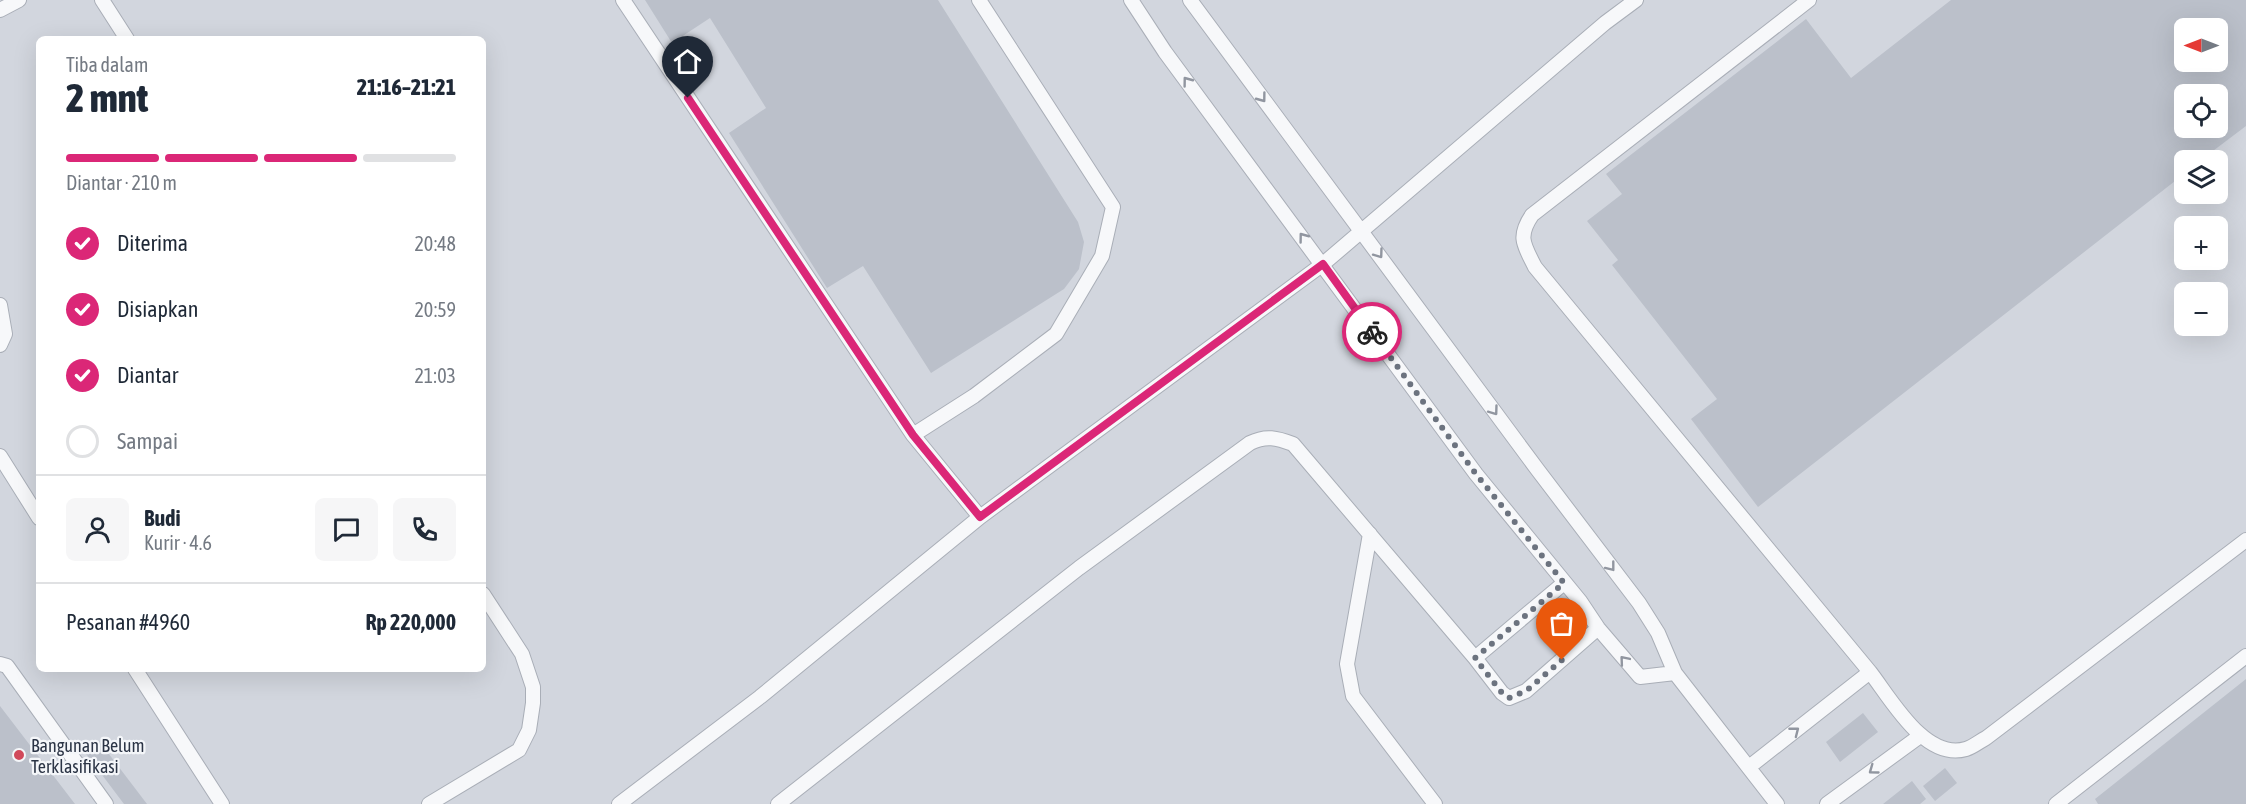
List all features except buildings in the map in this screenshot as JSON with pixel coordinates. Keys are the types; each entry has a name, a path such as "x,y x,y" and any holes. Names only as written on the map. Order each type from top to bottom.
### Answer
{"lane":[{"path":"0,10 19,0"},
{"path":"102,0 125,36"},
{"path":"622,0 913,435 980,517"},
{"path":"913,435 974,396 1056,334 1102,256 1113,207 979,0"},
{"path":"1131,0 1165,52 1476,474 1598,628 1640,677 1675,673"},
{"path":"1190,0 1530,460 1639,603 1658,633 1675,673 1777,804"},
{"path":"619,804 760,697 980,517 1323,264 1605,23 1636,0"},
{"path":"1809,0 1532,215 1524,227 1522,243 1535,267 1870,672 1920,736 1942,748 1965,749 1986,738 2246,540"},
{"path":"0,305 5,334 0,345"},
{"path":"778,804 1079,568 1261,437 1276,438 1293,444 1475,658 1502,693 1509,698 1526,691 1598,628"},
{"path":"0,456 36,513"},
{"path":"1370,534 1347,664 1353,696 1436,804"},
{"path":"1475,658 1564,583"},
{"path":"429,804 519,750 529,730 533,687 522,654 486,599"},
{"path":"2056,804 2246,656"},
{"path":"0,664 7,666 106,804"},
{"path":"137,672 222,804"},
{"path":"1749,767 1870,672"},
{"path":"1827,804 1920,736"}],"shaded area":[{"path":"0,0 2246,0 2246,804 0,804"}],"way so far":[{"path":"1372,332 1476,474 1564,583 1475,658 1502,693 1509,698 1526,691 1562,660"}],"place":[{"name":"Bangunan Belum Terklasifikasi","path":"19,755"}],"route":[{"path":"688,98 913,435 980,517 1323,264 1372,332"}]}
